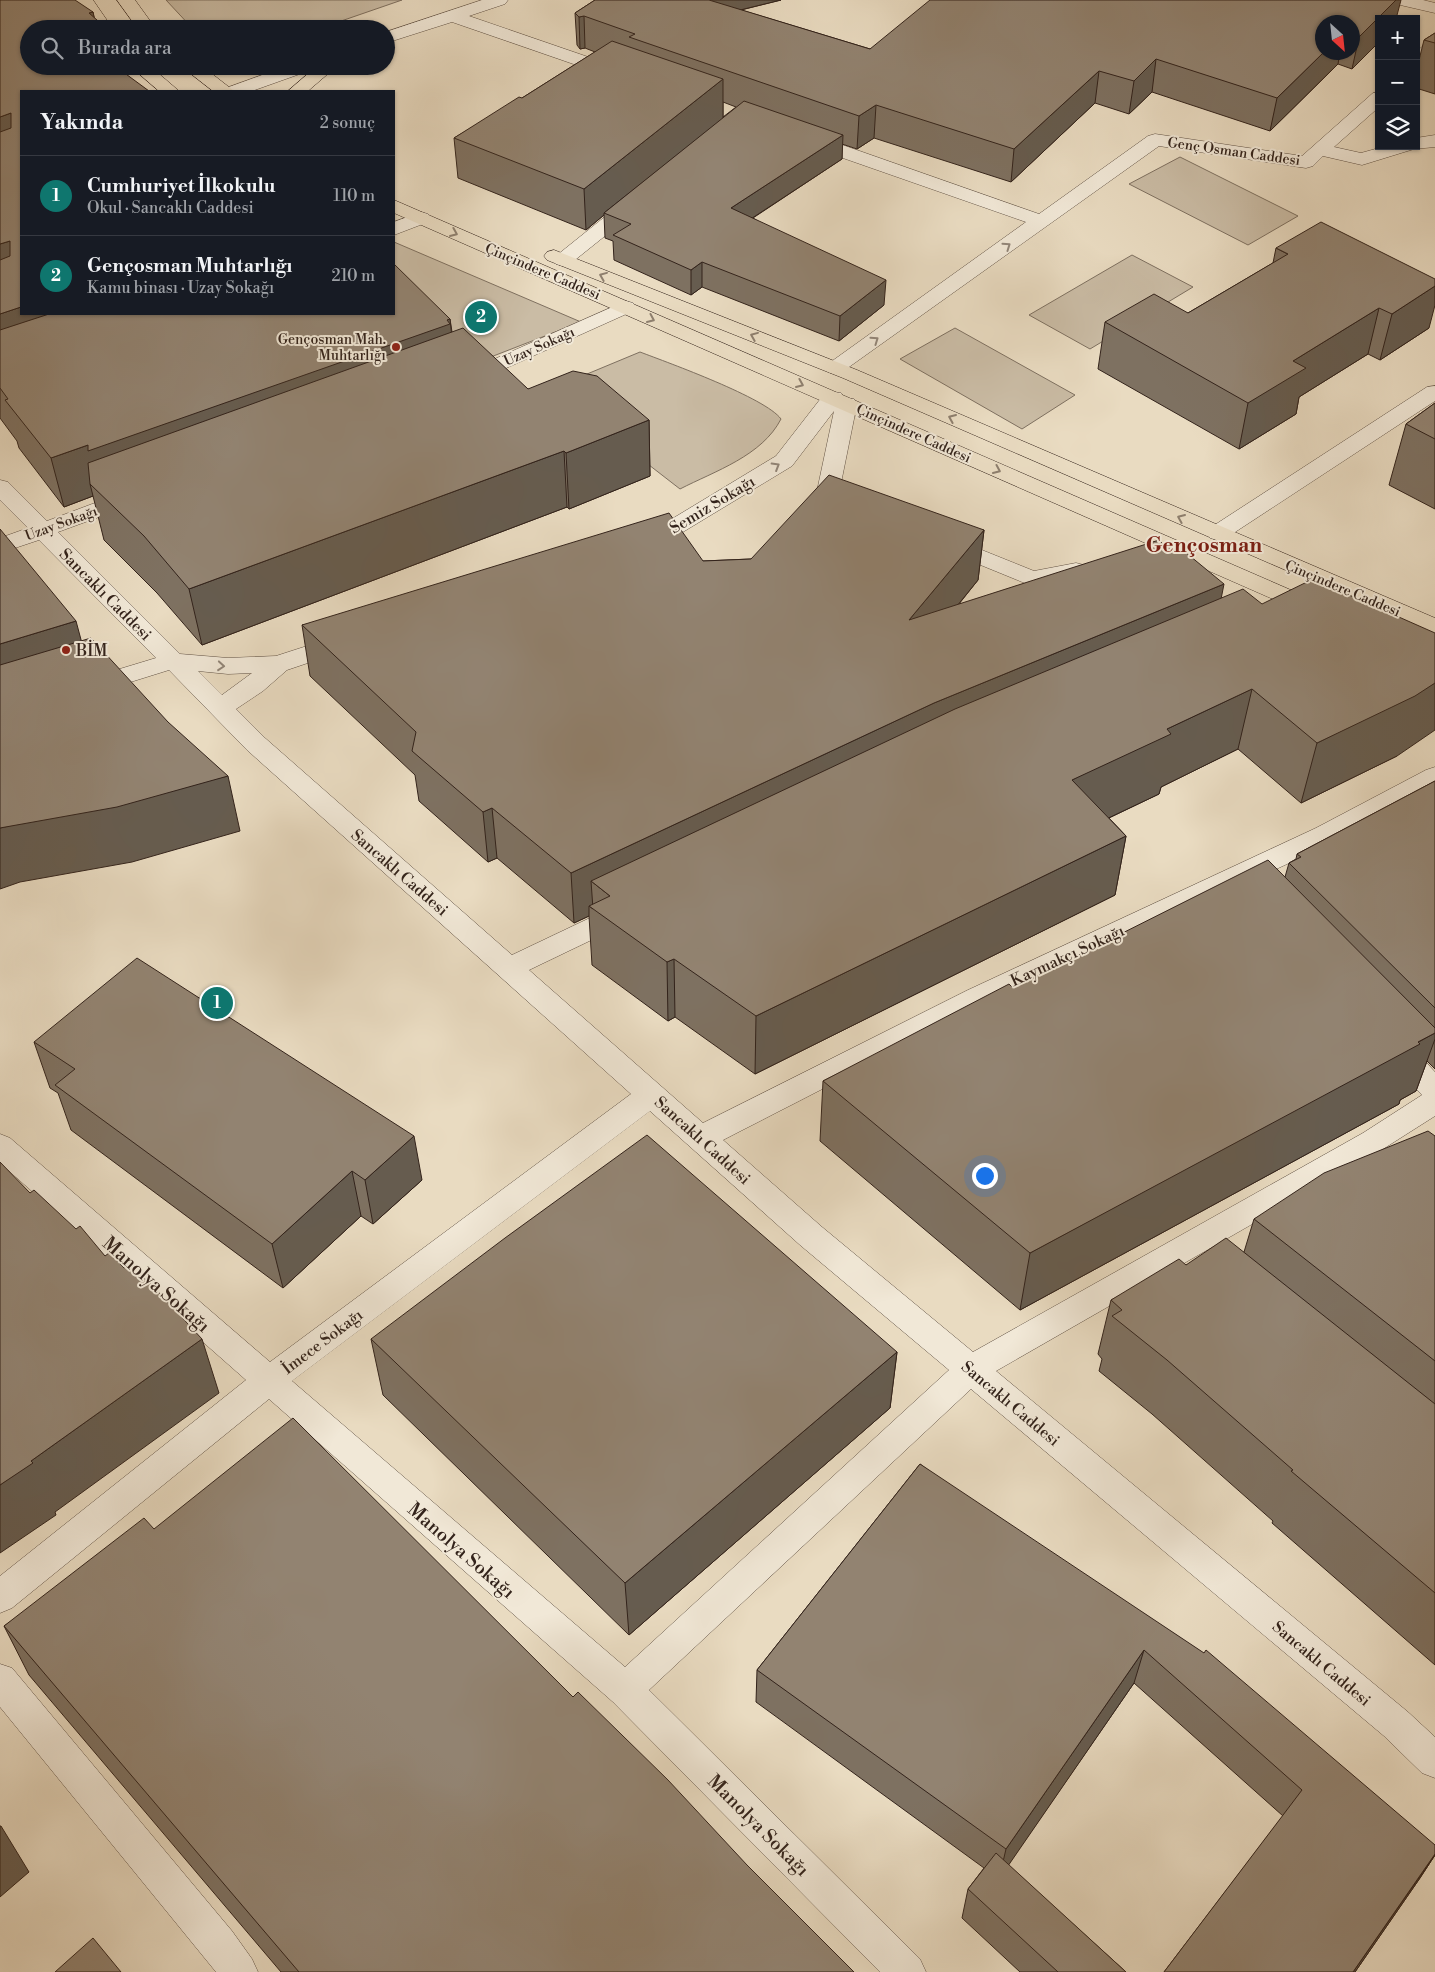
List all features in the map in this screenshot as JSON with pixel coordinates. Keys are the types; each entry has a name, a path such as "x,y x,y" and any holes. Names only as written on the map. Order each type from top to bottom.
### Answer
{"main road":[{"path":"84,0 98,20"},
{"path":"126,0 140,20"},
{"path":"151,75 169,90"},
{"path":"203,75 224,90"},
{"path":"298,90 317,75"},
{"name":"Çinçindere Caddesi","path":"395,188 563,260 835,368 1435,627"},
{"name":"Çinçindere Caddesi","path":"395,206 1331,616"}],"street":[{"path":"395,35 499,0"},
{"path":"1402,0 1435,8"},
{"path":"453,16 629,78"},
{"path":"1418,60 1435,45"},
{"path":"238,90 280,75"},
{"name":"Genç Osman Caddesi","path":"1041,221 1155,140 1306,162 1375,100"},
{"path":"788,133 1041,221"},
{"path":"1420,143 1435,141"},
{"path":"1320,150 1362,159 1394,150"},
{"path":"563,260 648,191"},
{"path":"395,229 421,218"},
{"path":"835,368 1041,221"},
{"name":"Uzay Sokağı","path":"442,385 497,365 626,307"},
{"path":"1218,533 1435,392"},
{"path":"840,401 828,491 863,506"},
{"name":"Semiz Sokağı","path":"622,548 660,536 784,461 840,401"},
{"name":"Sancaklı Caddesi","path":"0,487 256,744 812,1236 1396,1724 1435,1761"},
{"name":"Uzay Sokağı","path":"0,546 154,490"},
{"path":"925,533 1032,579 1099,565"},
{"path":"1137,556 1175,548"},
{"path":"1279,617 1307,606"},
{"path":"64,696 172,661 228,666 278,664 362,636"},
{"path":"220,708 254,685 278,664"},
{"name":"Kaymakçı Sokağı","path":"701,1138 978,997 1325,835 1434,778"},
{"path":"1230,880 1251,900"},
{"path":"509,968 644,904"},
{"path":"1380,1034 1435,1090"},
{"name":"İmece Sokağı","path":"0,1597 268,1381 652,1094"},
{"path":"625,1690 971,1369 1193,1259 1435,1100"},
{"name":"Manolya Sokağı","path":"0,1146 625,1690 907,1972"},
{"path":"0,1680 219,1944 240,1972"}],"shaded area":[{"path":"166,0 402,0 344,20 185,20"},
{"path":"1180,157 1298,216 1248,245 1129,184"},
{"path":"395,242 581,322 465,367 395,308"},
{"path":"1132,255 1193,287 1090,349 1029,315"},
{"path":"955,328 1075,395 1022,429 900,359"},
{"path":"640,352 737,391 757,401 781,419 773,432 750,453 680,489 551,389"}],"building":[{"path":"0,0 75,0 93,12 89,13 97,20 20,20 20,75 127,75 148,90 20,90 20,307 0,314 0,260 10,256 10,241 0,244 0,132 11,128 11,113 0,117"},
{"path":"595,0 709,0 870,49 930,0 1396,0 1381,15 1375,15 1375,21 1360,36 1360,15 1315,15 1316,60 1277,98 1156,59 1134,81 1099,71 1014,149 876,105 859,116 629,37 635,34 584,16 579,17 575,13"},
{"path":"1435,33 1435,43 1424,40"},
{"path":"612,41 723,79 584,189 454,138 519,97 522,98"},
{"path":"744,101 843,135 731,208 886,280 840,316 702,262 691,270 613,235 631,224 604,213"},
{"path":"1321,222 1435,279 1435,286 1392,314 1379,308 1293,361 1306,368 1248,403 1105,322 1154,294 1188,313 1288,254 1276,248"},
{"path":"395,265 450,319 447,320 450,324 88,451 88,445 51,458 5,400 8,399 0,388 0,330 46,315 395,315"},
{"path":"463,328 528,389 573,371 597,376 649,420 566,453 564,451 189,589 144,536 90,484 88,463"},
{"path":"1435,403 1435,439 1406,424"},
{"path":"829,475 984,530 909,620 1159,540 1164,545 1173,542 1224,584 934,703 571,873 492,808 483,812 412,751 416,732 302,625 669,513 703,561 751,559"},
{"path":"0,529 76,621 0,644"},
{"path":"1313,579 1435,633 1435,683 1415,696 1317,743 1252,689 1167,729 1171,734 1072,780 1126,836 756,1016 674,959 667,962 589,906 610,896 591,881 955,709 1243,589 1262,604"},
{"path":"91,638 168,722 228,776 117,807 0,828 0,665"},
{"path":"1435,781 1435,1008 1289,863 1301,857 1297,854"},
{"path":"1268,860 1435,1028 1435,1033 1418,1042 1420,1044 1030,1253 823,1081 1009,984 1013,988"},
{"path":"137,958 414,1136 365,1180 352,1171 272,1244 55,1085 75,1069 34,1042"},
{"path":"1428,1131 1435,1136 1435,1361 1254,1219 1324,1173"},
{"path":"647,1135 897,1352 625,1583 371,1339 505,1238"},
{"path":"0,1162 30,1193 34,1190 76,1229 80,1226 105,1256 109,1253 124,1268 128,1266 149,1282 202,1339 31,1461 33,1463 0,1485"},
{"path":"1226,1238 1435,1404 1435,1593 1291,1471 1293,1470 1167,1360 1112,1316 1122,1310 1111,1300 1179,1259 1186,1265"},
{"path":"293,1418 573,1697 578,1692 668,1780 747,1865 854,1972 299,1972 4,1626 144,1518 154,1529"},
{"path":"920,1464 1204,1653 1206,1650 1435,1845 1435,1854 1353,1972 1164,1972 1302,1790 1144,1650 1006,1849 757,1670"},
{"path":"996,1853 1126,1972 1058,1972 968,1889"},
{"path":"93,1938 121,1972 55,1972"}],"place":[{"name":"Gençosman Muhtarlığı","path":"481,317"},
{"name":"Gençosman Mah. Muhtarlığı","path":"396,347"},
{"name":"BİM","path":"66,650"},
{"name":"Cumhuriyet İlkokulu","path":"217,1003"}],"district":[{"name":"Gençosman","path":"1204,545"}]}
